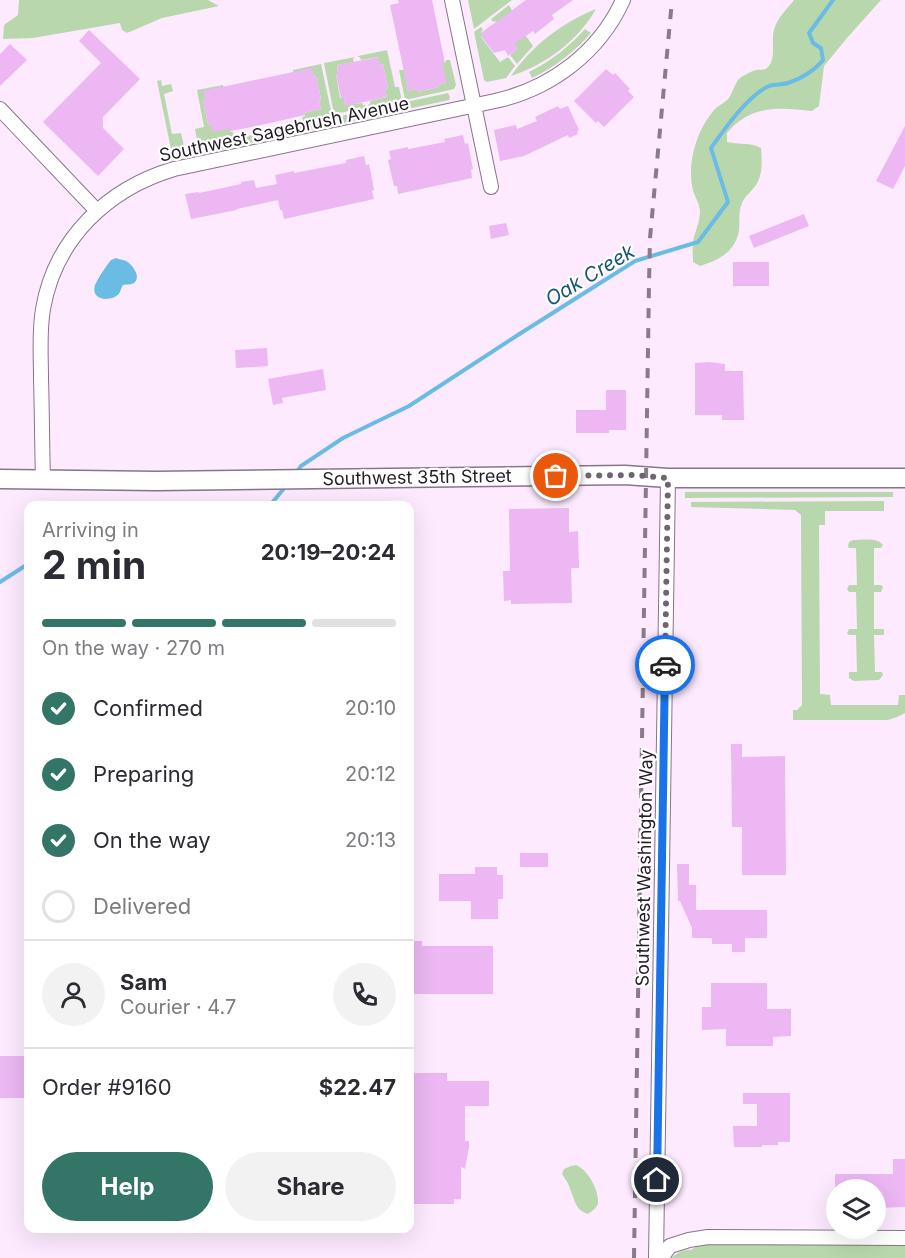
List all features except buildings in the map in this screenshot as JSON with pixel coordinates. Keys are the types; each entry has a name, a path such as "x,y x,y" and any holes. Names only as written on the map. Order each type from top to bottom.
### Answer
{"main road":[{"name":"Southwest 35th Street","path":"0,479 156,481 625,475 668,478 905,478"}],"street":[{"path":"452,0 491,187"},
{"name":"Southwest Sagebrush Avenue","path":"43,479 41,336 43,310 57,265 74,238 97,211 132,186 174,169 512,97 530,91 551,80 586,53 609,25 623,0"},
{"path":"0,110 97,211"},
{"name":"Southwest Washington Way","path":"656,1258 668,478"},
{"path":"661,1258 670,1246 708,1237 905,1238"}],"green space":[{"path":"19,0 208,0 219,6 162,18 127,33 122,30 120,23 33,38 3,39 4,25 18,15"},
{"path":"468,0 512,0 474,29"},
{"path":"794,0 881,0 824,66 819,106 812,111 776,109 755,113 736,124 727,133 727,142 761,148 761,172 756,185 742,203 739,231 734,244 720,258 700,266 693,262 693,243 700,212 691,176 695,145 709,117 729,98 740,78 752,71 769,66 775,26"},
{"path":"509,5 533,46 517,64 510,55 518,49 491,19"},
{"path":"596,9 580,31 559,50 536,65 511,76 548,36"},
{"path":"481,27 483,35 481,37 500,62 508,57 515,66 506,78 487,82 484,80 474,32"},
{"path":"585,29 591,33 578,46 556,64 532,78 529,72 559,53"},
{"path":"387,50 395,87 399,87 402,101 369,107 370,101 387,97 385,89 388,88 383,64 380,65 378,57 361,60 358,56"},
{"path":"355,57 354,62 337,65 338,74 336,74 340,98 344,98 345,105 362,103 366,108 334,114 324,63"},
{"path":"450,60 456,85 454,89 405,100 399,70 404,70 408,91 417,89 418,92 446,83 442,63"},
{"path":"321,64 332,115 303,121 304,113 321,109 317,77 293,72 293,70"},
{"path":"161,80 162,86 171,84 173,91 164,94 172,134 181,133 184,146 171,149 157,81"},
{"path":"223,85 226,95 203,101 208,124 230,129 233,136 200,143 197,140 195,129 204,127 197,90"},
{"path":"448,93 449,100 213,151 202,146"},
{"path":"685,492 893,492 893,497 685,498"},
{"path":"884,501 884,511 825,511 825,525 819,525 820,694 830,695 831,705 898,705 899,695 905,695 905,713 888,720 793,720 793,710 797,710 802,705 801,515 795,510 691,507 691,502"},
{"path":"853,540 874,540 883,545 881,548 874,548 874,585 883,587 881,592 874,592 874,629 884,629 884,635 874,635 875,672 882,672 883,675 879,680 854,681 849,678 849,672 857,672 856,635 847,633 849,629 857,629 856,592 849,592 847,589 849,585 857,585 856,548 848,546"},
{"path":"576,1165 588,1176 597,1192 598,1203 588,1214 574,1201 569,1185 562,1174 564,1169"},
{"path":"716,1244 905,1245 905,1258 671,1258 680,1252 702,1245"}],"water":[{"path":"116,258 131,265 137,274 136,280 133,284 123,285 115,297 107,299 98,297 94,290 95,285 111,260"}],"waterway":[{"name":"Oak Creek","path":"296,473 301,466 343,438 409,406 635,261 698,242 728,202 711,148 753,97 769,86 786,84 798,79 812,71 823,60 821,48 813,43 809,33 833,0"},
{"name":"Oak Creek","path":"274,501 286,486"},
{"name":"Oak Creek","path":"0,582 24,567"}],"railway":[{"path":"634,1258 650,238 672,0"}],"way so far":[{"path":"556,476 633,475 668,478 665,665"}],"route":[{"path":"657,1180 665,665"}]}
